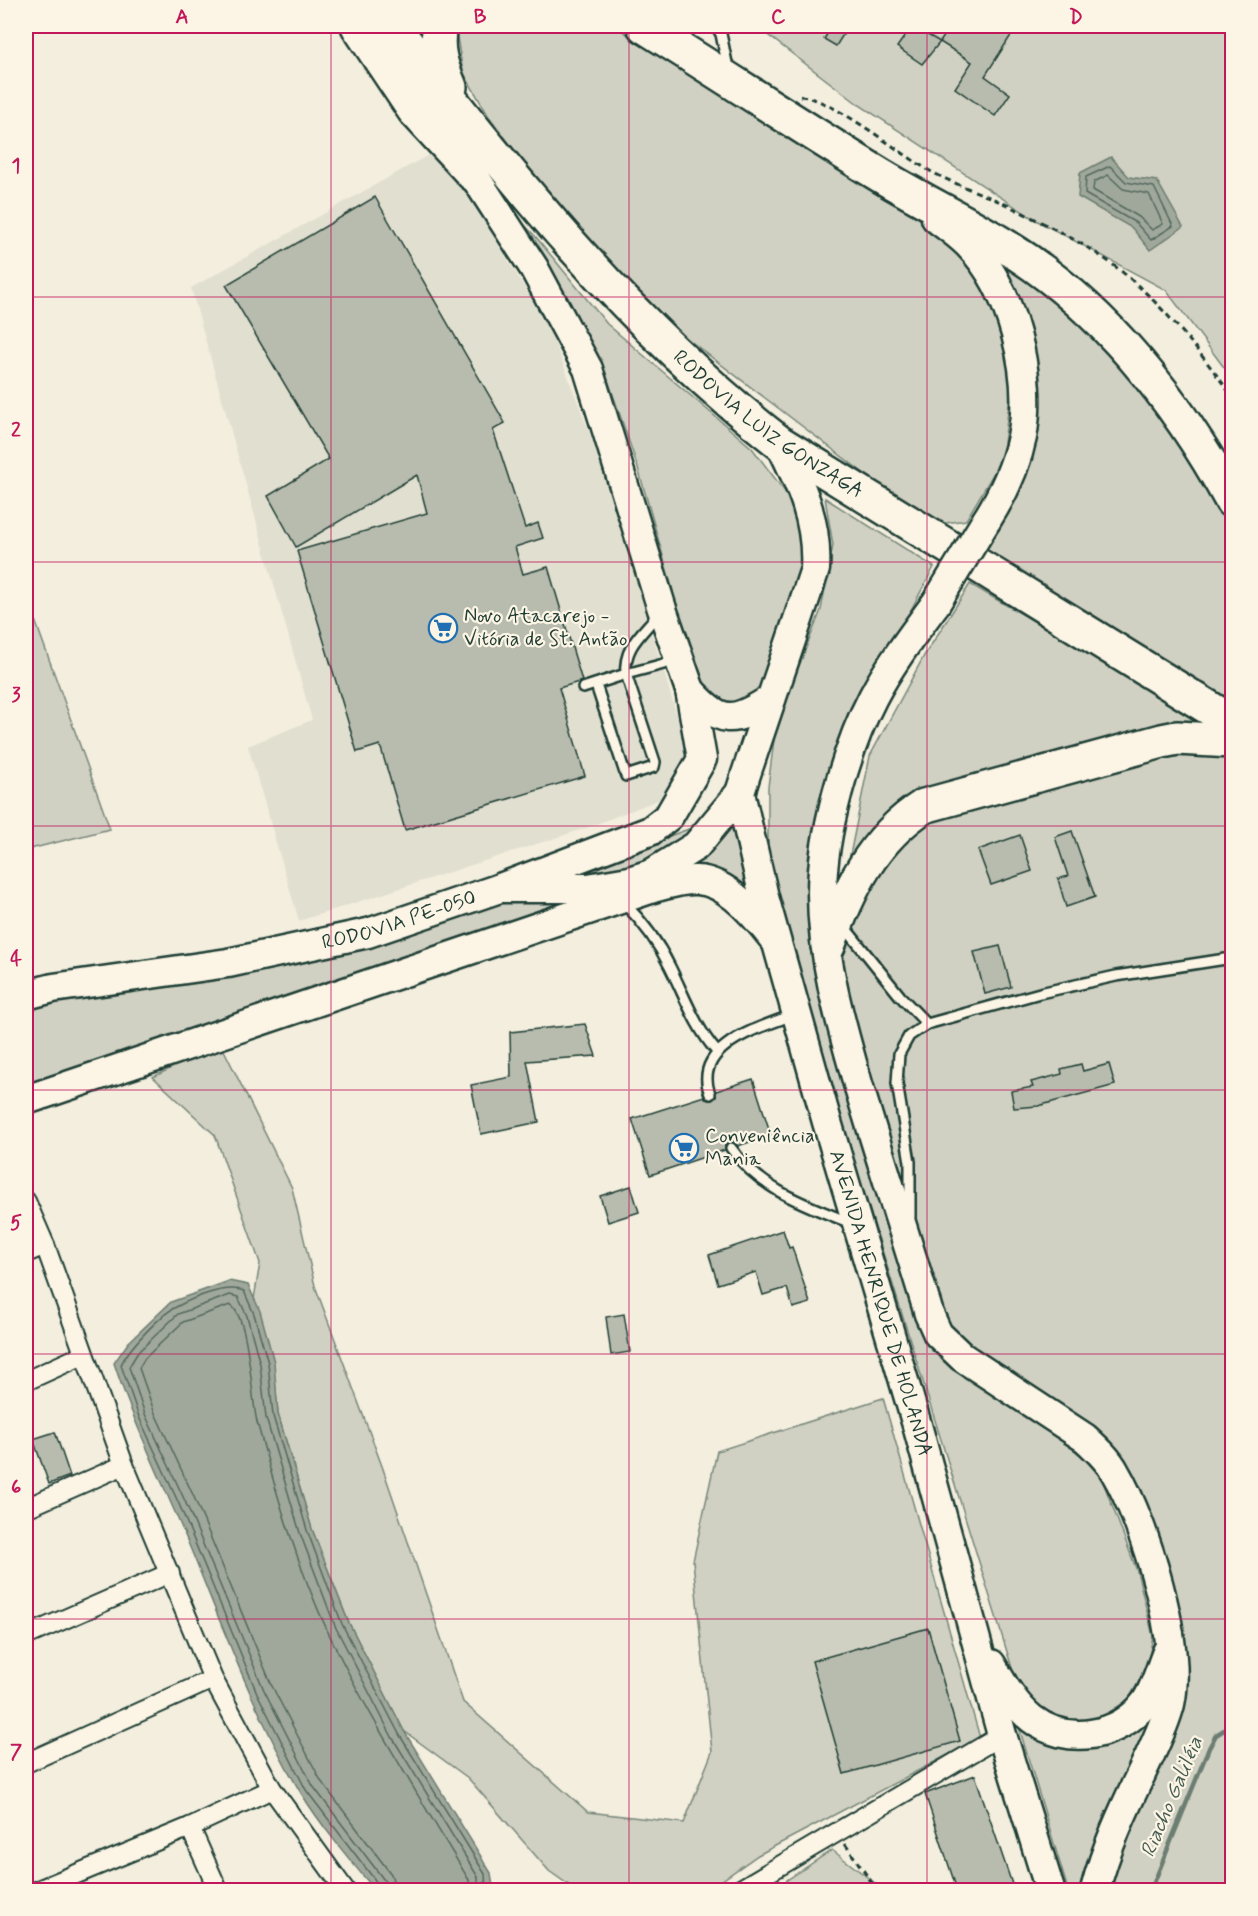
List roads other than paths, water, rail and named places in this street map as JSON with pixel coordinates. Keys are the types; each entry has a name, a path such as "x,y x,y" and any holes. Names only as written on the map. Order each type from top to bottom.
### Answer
{"highway":[{"path":"358,26 414,110 473,174"},
{"name":"RODOVIA LUIZ GONZAGA","path":"393,26 543,214 599,277 743,415 780,443 1233,722"},
{"path":"440,26 437,40 440,64 457,104"},
{"path":"644,26 762,98 916,197 1006,246 1074,298 1109,330 1168,396 1206,453 1233,501"},
{"path":"833,933 872,854 897,826 924,806 1162,741 1177,738 1233,741"}],"main road":[{"path":"473,174 534,268 588,369 662,609 690,690 702,759 669,816 650,831 625,843 500,888"},
{"name":"AVENIDA HENRIQUE DE HOLANDA","path":"916,197 923,207 968,244 982,261 1011,316 1020,349 1024,391 1022,437 1007,483 986,521 936,603 900,653 872,699 843,774 824,872 824,927 833,933 832,990 843,1031 929,1314 938,1334 947,1345 978,1369 1085,1438 1115,1471 1139,1526 1161,1595 1171,1642 1173,1676 1170,1705 1103,1857 1095,1890"},
{"path":"740,793 809,591 817,545 811,513 780,443"},
{"path":"690,690 708,711 721,718 732,719 749,714 771,699"},
{"name":"AVENIDA HENRIQUE DE HOLANDA","path":"740,793 779,947 857,1226 917,1425 1002,1736 1050,1890"},
{"name":"RODOVIA PE-050","path":"26,995 52,988 228,963 368,933 500,888 588,888 651,874 696,846 740,793"},
{"path":"26,1100 656,887 683,881 708,882 747,909 779,947"},
{"path":"977,1642 1001,1682 1033,1720 1051,1730 1081,1735 1103,1733 1120,1725 1145,1702 1171,1642"}],"street":[{"path":"26,1201 45,1245 124,1465 213,1679 272,1789 345,1890"},
{"path":"26,1253 45,1245"},
{"path":"26,1381 83,1355"},
{"path":"26,1508 124,1465"},
{"path":"26,1636 170,1573"},
{"path":"26,1763 213,1679"},
{"path":"739,1890 1002,1736"},
{"path":"38,1890 68,1885 272,1789"},
{"path":"190,1827 218,1890"}],"lane":[{"path":"716,26 721,34 730,79"},
{"path":"596,685 623,774 626,776 654,767 655,762 626,674 625,659 631,646 662,609"},
{"path":"583,688 679,660"},
{"path":"620,900 643,922 660,948 699,1031 717,1052"},
{"path":"833,933 927,1024"},
{"path":"908,1243 912,1187 910,1162 899,1102 898,1062 901,1047 909,1036 927,1024 1116,976 1233,958"},
{"path":"710,1094 708,1075 717,1052 743,1035 797,1013"},
{"path":"731,1148 752,1174 775,1190 857,1226"}],"water":[{"path":"1111,157 1129,177 1157,181 1183,227 1150,250 1132,228 1078,197 1080,173"},
{"path":"229,1281 248,1285 260,1311 274,1362 278,1414 312,1529 348,1621 404,1731 491,1873 493,1887 490,1890 375,1890 327,1831 301,1793 268,1732 240,1668 139,1430 114,1363 128,1343 171,1302"}],"waterway":[{"name":"Riacho Galiléia","path":"1151,1890 1209,1748 1216,1735 1232,1725"}],"place":[{"name":"Novo Atacarejo - Vitória de St. Antão","path":"443,628"},
{"name":"Conveniência Mania","path":"684,1148"}]}
